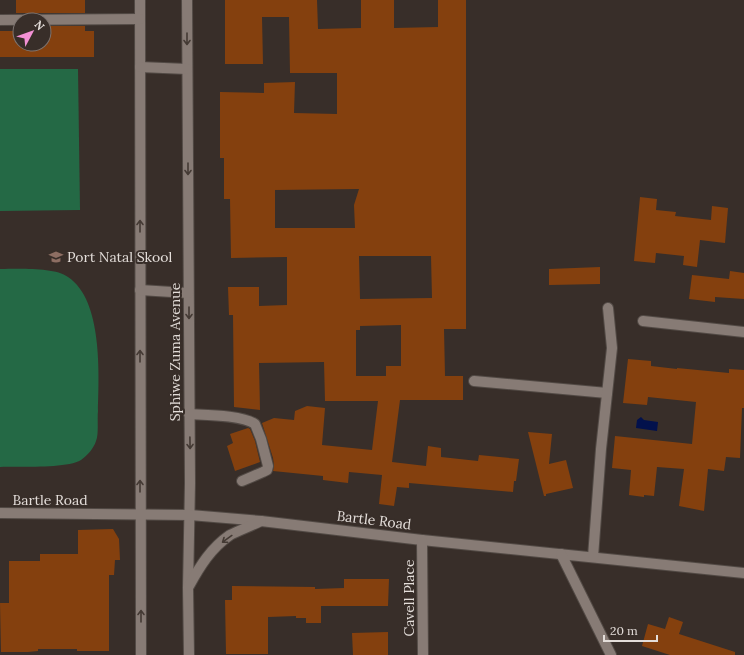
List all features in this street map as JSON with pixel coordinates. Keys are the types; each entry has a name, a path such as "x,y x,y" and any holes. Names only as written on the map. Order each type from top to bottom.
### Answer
{"street":[{"path":"140,0 141,655"},
{"name":"Sphiwe Zuma Avenue","path":"187,0 190,515 188,588 189,655"},
{"path":"0,20 140,19"},
{"path":"140,67 187,69"},
{"path":"140,290 188,292"},
{"path":"593,557 612,348 608,308"},
{"path":"643,321 744,332"},
{"path":"474,381 607,393"},
{"path":"189,414 229,417 247,420 255,424 263,444 268,466 267,470 242,481"},
{"name":"Bartle Road","path":"0,513 190,515 261,521 422,540 744,573"},
{"path":"188,588 201,565 214,549 230,535 261,521"},
{"name":"Cavell Place","path":"422,540 423,655"},
{"path":"561,554 611,655"}],"green space":[{"path":"0,69 78,69 80,210 0,211"},
{"path":"0,269 36,269 62,274 68,277 79,288 88,303 93,320 98,359 99,378 97,438 90,452 81,460 74,463 54,466 0,467"}],"shaded area":[{"path":"641,417 644,420 658,422 657,431 636,428 637,420"}],"building":[{"path":"16,0 85,0 85,13 16,12"},
{"path":"225,0 317,0 318,29 361,28 361,0 394,0 394,28 438,27 438,0 466,0 466,329 444,329 445,376 463,376 463,400 400,400 392,462 426,466 428,446 441,448 441,457 478,461 479,455 519,459 513,492 409,483 409,488 397,487 394,506 379,504 382,475 349,472 348,483 323,480 323,476 273,471 273,458 262,423 274,418 294,420 295,411 307,406 325,408 322,445 372,450 378,401 325,401 324,362 259,363 260,410 234,407 233,315 229,315 228,287 259,287 259,306 287,305 287,257 231,258 230,199 224,199 224,158 220,158 220,92 264,93 264,83 295,82 294,113 337,114 337,73 290,73 289,17 262,17 263,64 225,64","holes":["359,189 354,205 355,228 275,228 275,190","359,256 431,256 432,298 360,299","401,325 401,366 386,366 386,376 356,376 356,330 360,330 360,326"]},
{"path":"52,26 85,26 85,31 94,31 94,57 0,57 0,31 12,31 12,52 52,52"},
{"path":"640,197 657,199 656,210 676,212 675,216 711,220 712,206 728,208 725,243 700,240 697,267 683,265 684,256 656,253 655,263 634,261"},
{"path":"600,267 600,284 549,285 549,269"},
{"path":"730,271 744,273 744,299 715,297 715,302 689,299 692,275 729,279"},
{"path":"628,359 651,361 651,366 677,369 729,373 729,369 744,370 744,408 742,408 740,458 726,457 724,471 708,469 704,511 679,506 684,469 657,467 654,496 644,495 644,497 629,495 631,470 612,468 615,436 692,444 696,402 648,397 647,405 623,403"},
{"path":"248,428 250,429 255,441 260,462 235,471 227,446 233,443 230,434"},
{"path":"528,432 552,434 549,464 566,460 573,488 546,494 546,496 544,496"},
{"path":"113,529 119,539 120,560 115,560 114,575 109,575 109,651 38,649 38,651 28,652 1,652 0,603 9,603 9,561 40,561 40,554 78,554 78,530"},
{"path":"344,579 389,579 388,606 321,606 321,623 306,623 306,618 296,618 296,616 268,617 268,654 226,654 225,600 232,600 232,586 315,587 315,589 344,588"},
{"path":"669,617 683,622 679,634 735,652 735,655 670,655 642,646 648,624 665,629"},
{"path":"388,632 388,655 353,655 352,633"}],"place":[{"name":"Port Natal Skool","path":"56,257"}]}
